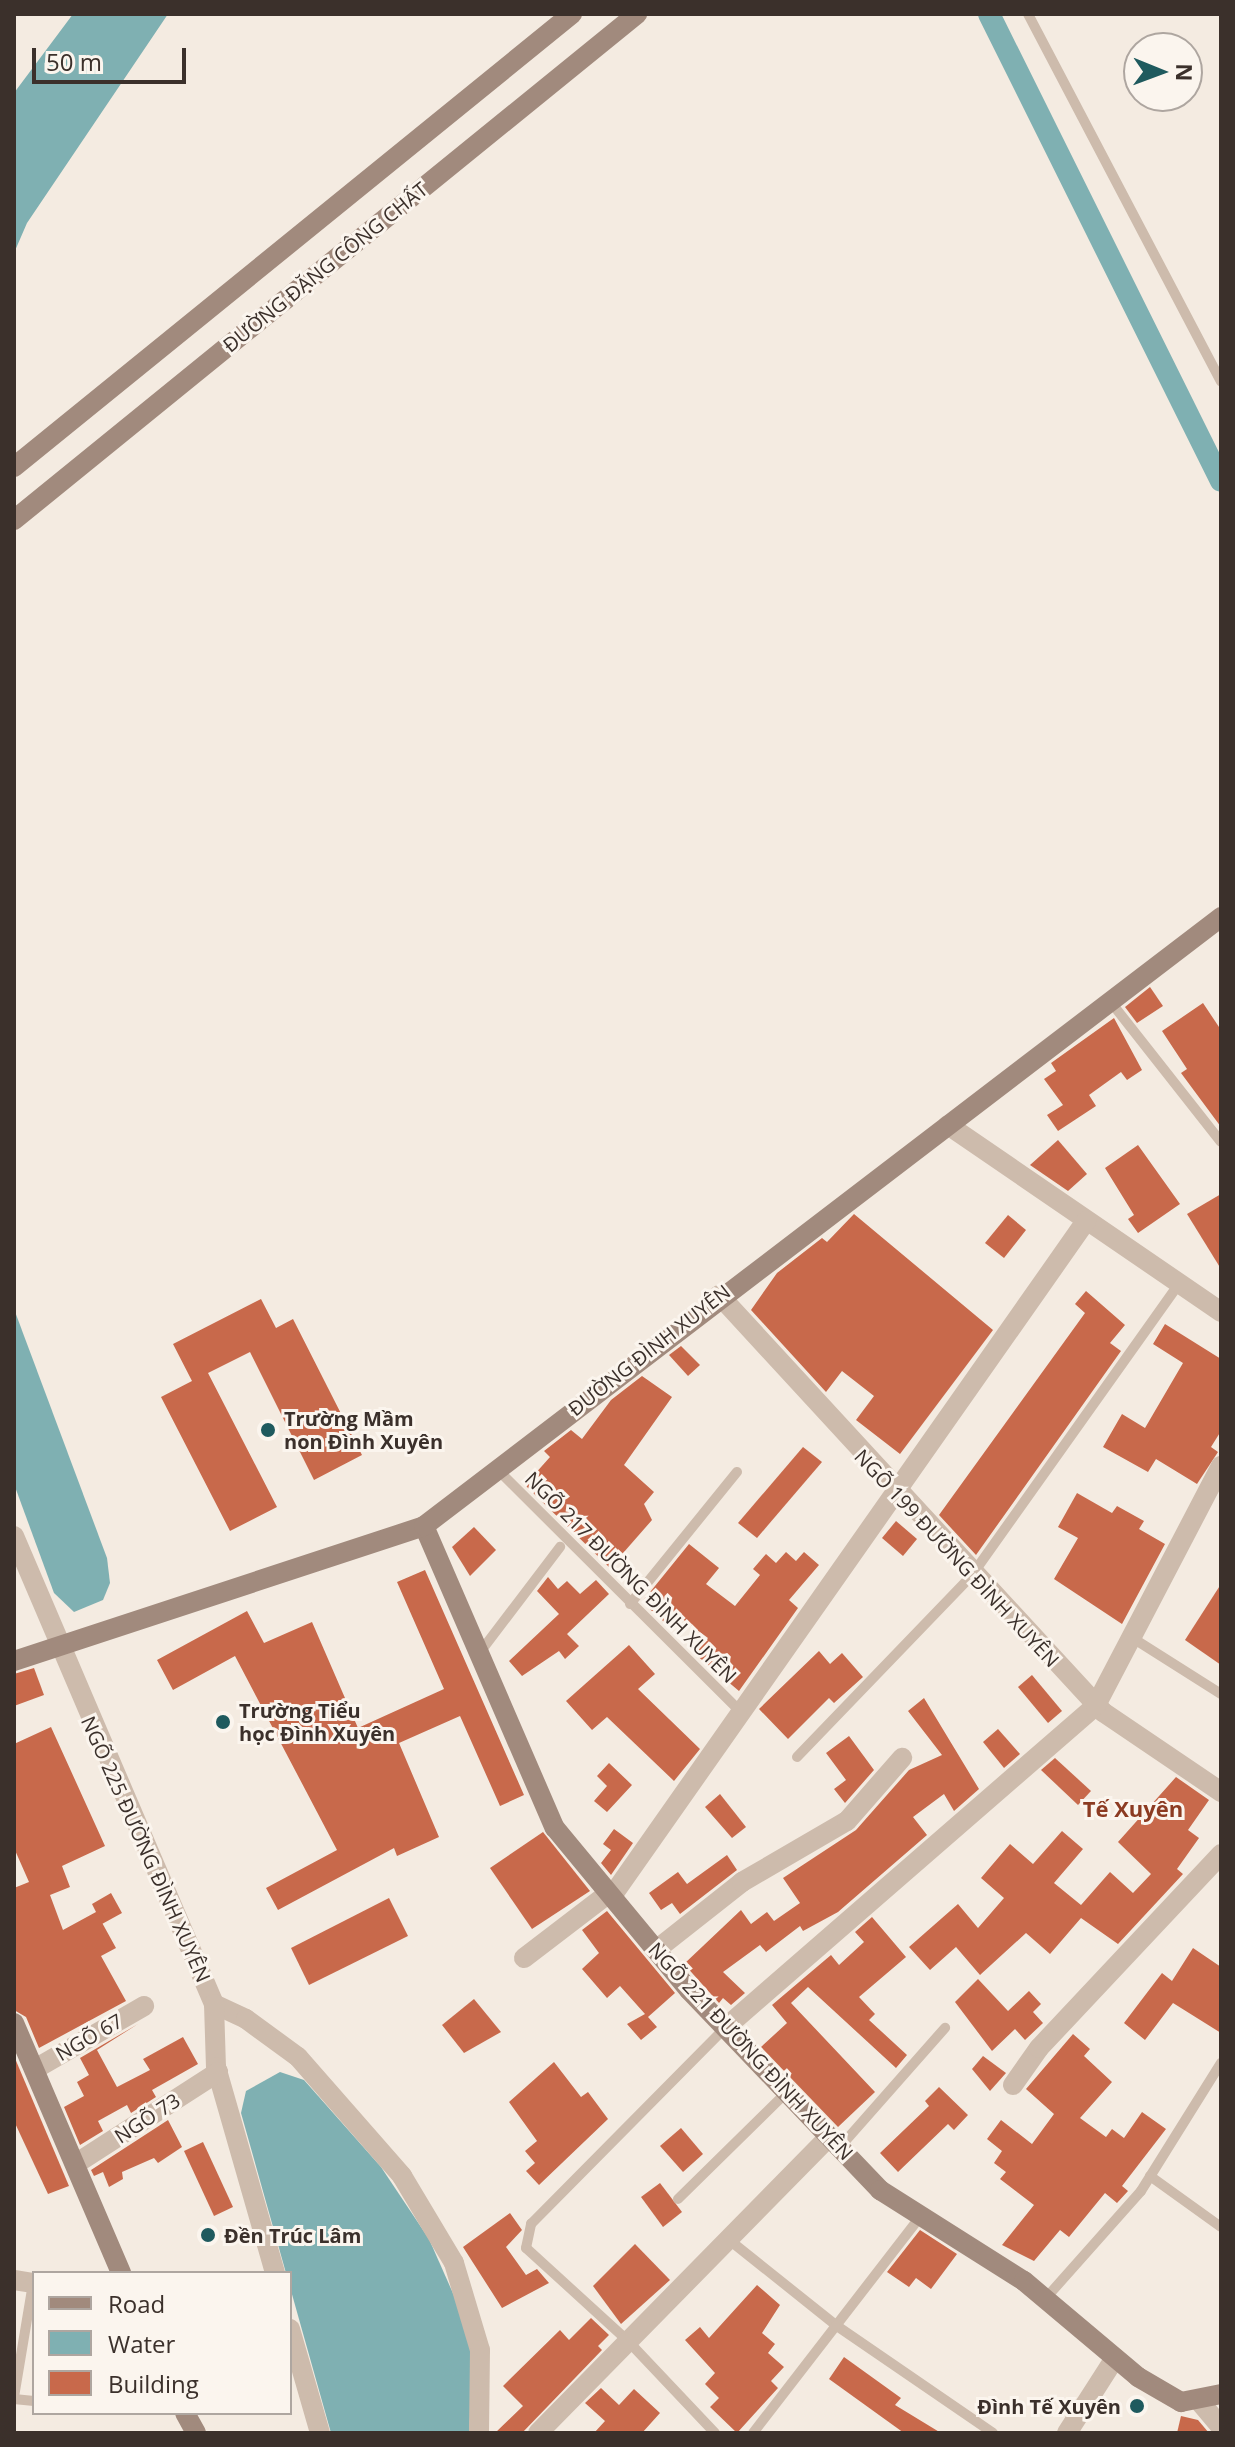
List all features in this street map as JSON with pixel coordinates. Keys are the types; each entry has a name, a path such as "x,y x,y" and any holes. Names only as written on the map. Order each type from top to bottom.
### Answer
{"street":[{"name":"ĐƯỜNG ĐẶNG CÔNG CHẤT","path":"14,467 572,14"},
{"name":"ĐƯỜNG ĐẶNG CÔNG CHẤT","path":"14,520 637,14"},
{"name":"ĐƯỜNG ĐÌNH XUYÊN","path":"14,1661 424,1526 719,1295 1221,917"},
{"path":"948,1125 1221,1312"},
{"path":"524,1958 610,1895 893,1490 1086,1221"},
{"name":"NGÕ 199 ĐƯỜNG ĐÌNH XUYÊN","path":"719,1295 893,1490 1096,1705 1221,1792"},
{"path":"725,2028 1096,1705 1131,1637 1214,1496 1221,1466"},
{"name":"NGÕ 221 ĐƯỜNG ĐÌNH XUYÊN","path":"424,1526 481,1651 555,1828 725,2028 880,2190 922,2214 1046,2298 1115,2358 1181,2402 1200,2402"},
{"name":"NGÕ 225 ĐƯỜNG ĐÌNH XUYÊN","path":"14,1536 57,1646 214,2004 298,2057 402,2176 429,2219 472,2311 484,2389 479,2433"},
{"path":"656,1950 742,1882 847,1821 902,1758"},
{"path":"1013,2085 1039,2048 1221,1854"},
{"path":"214,2004 218,2072 274,2271"},
{"name":"NGÕ 67","path":"35,2069 144,2006"},
{"path":"14,2023 77,2163 120,2271"},
{"name":"NGÕ 73","path":"77,2163 218,2072"},
{"path":"538,2433 728,2239 834,2142"},
{"path":"292,2345 295,2368 320,2433"},
{"path":"1067,2433 1115,2358"},
{"path":"1221,2394 1200,2402 1221,2427"}],"lane":[{"path":"1028,14 1221,381"},
{"path":"1110,1001 1221,1142"},
{"path":"797,1757 972,1575 1179,1284"},
{"name":"NGÕ 217 ĐƯỜNG ĐÌNH XUYÊN","path":"497,1469 740,1711"},
{"path":"630,1604 737,1472"},
{"path":"481,1651 560,1547"},
{"path":"1131,1637 1221,1694"},
{"path":"715,2433 628,2341 526,2248 531,2224 725,2028"},
{"path":"834,2142 945,2028"},
{"path":"1046,2298 1150,2176 1221,2063"},
{"path":"678,2199 787,2092"},
{"path":"1150,2176 1221,2227"},
{"path":"753,2433 922,2214"},
{"path":"728,2239 837,2326 993,2433"},
{"path":"14,2398 32,2294"}],"water":[{"path":"73,14 168,14 27,223 14,253 14,93"},
{"path":"14,1309 107,1558 110,1583 103,1600 74,1612 54,1593 14,1484"},
{"path":"280,2072 304,2080 381,2167 429,2239 467,2325 473,2365 469,2433 331,2433 292,2294 292,2271 285,2271 241,2113 246,2091"}],"building":[{"path":"1150,987 1163,1006 1137,1023 1125,1007"},
{"path":"1203,1003 1221,1030 1221,1127 1181,1073 1187,1069 1162,1031"},
{"path":"1114,1018 1142,1070 1127,1080 1121,1072 1089,1095 1096,1106 1058,1131 1047,1115 1063,1105 1044,1079 1056,1071 1051,1063"},
{"path":"1058,1140 1087,1174 1068,1191 1030,1165"},
{"path":"1138,1145 1180,1204 1138,1233 1128,1219 1134,1215 1105,1168"},
{"path":"1221,1194 1221,1269 1187,1214"},
{"path":"854,1214 993,1330 900,1454 856,1420 874,1396 842,1371 826,1392 751,1310 777,1273 822,1238 827,1242"},
{"path":"1008,1215 1026,1230 1004,1258 985,1243"},
{"path":"1086,1291 1125,1325 1110,1343 1121,1351 976,1555 939,1515 1085,1313 1075,1304"},
{"path":"261,1299 276,1328 293,1319 362,1455 314,1480 250,1352 208,1373 277,1507 230,1531 161,1397 192,1381 173,1344"},
{"path":"1165,1324 1221,1359 1221,1431 1211,1447 1218,1452 1197,1484 1156,1459 1148,1472 1103,1447 1122,1414 1145,1428 1183,1363 1153,1344"},
{"path":"681,1346 700,1365 688,1376 669,1355"},
{"path":"642,1376 672,1397 624,1465 654,1492 644,1504 652,1520 610,1568 525,1485 550,1457 544,1451 571,1430 582,1439 611,1400"},
{"path":"803,1447 822,1462 757,1538 738,1523"},
{"path":"1077,1493 1112,1513 1117,1506 1144,1521 1139,1529 1165,1544 1122,1624 1054,1579 1078,1538 1058,1527"},
{"path":"896,1521 917,1539 903,1556 882,1538"},
{"path":"474,1527 496,1550 470,1576 452,1547"},
{"path":"689,1544 719,1568 706,1584 735,1606 760,1575 753,1569 766,1554 776,1563 786,1552 796,1561 804,1552 819,1565 789,1600 798,1608 739,1691 695,1654 708,1638 681,1618 672,1629 642,1602"},
{"path":"425,1570 524,1795 500,1806 460,1716 399,1743 439,1837 397,1856 394,1848 278,1910 266,1888 337,1850 235,1656 173,1690 157,1660 247,1611 264,1643 312,1622 358,1728 444,1689 397,1582"},
{"path":"548,1577 558,1589 567,1581 580,1594 596,1580 609,1594 567,1634 579,1646 565,1659 559,1651 522,1676 509,1661 559,1614 537,1591"},
{"path":"1221,1584 1221,1665 1185,1640"},
{"path":"629,1645 655,1674 638,1689 700,1749 674,1781 607,1717 592,1730 566,1701"},
{"path":"819,1651 830,1664 842,1653 863,1677 834,1703 829,1698 788,1739 759,1709"},
{"path":"34,1668 44,1695 14,1706 14,1674"},
{"path":"1032,1675 1062,1711 1048,1723 1018,1687"},
{"path":"924,1698 979,1789 954,1811 944,1794 913,1817 927,1835 838,1912 803,1931 800,1926 766,1952 760,1945 723,1972 745,1993 731,2005 723,1998 719,2003 684,1964 741,1910 751,1924 767,1912 774,1921 800,1903 783,1878 856,1830 909,1770 942,1755 908,1711"},
{"path":"51,1727 105,1846 62,1866 70,1887 50,1895 63,1930 96,1912 92,1904 111,1893 122,1913 103,1924 116,1948 101,1956 126,2001 39,2048 26,2017 14,2010 14,1888 29,1882 14,1848 14,1744"},
{"path":"998,1729 1020,1754 1004,1768 983,1742"},
{"path":"849,1736 874,1770 845,1803 834,1789 846,1780 826,1753"},
{"path":"1055,1758 1091,1791 1078,1805 1041,1770"},
{"path":"609,1763 632,1785 607,1812 594,1801 607,1786 597,1776"},
{"path":"1176,1777 1209,1800 1188,1830 1199,1838 1177,1869 1183,1874 1118,1944 1081,1918 1050,1954 1026,1933 980,1975 956,1947 930,1970 909,1947 958,1904 978,1928 1004,1898 981,1878 1010,1844 1033,1864 1062,1831 1083,1849 1054,1883 1081,1905 1110,1872 1133,1893 1151,1874 1118,1842"},
{"path":"720,1794 746,1827 732,1838 705,1807"},
{"path":"614,1829 633,1843 611,1875 601,1863 611,1850 603,1844"},
{"path":"543,1832 590,1891 532,1929 490,1868"},
{"path":"727,1855 737,1870 680,1914 672,1903 661,1910 649,1893 678,1872 687,1884"},
{"path":"389,1898 408,1936 309,1985 291,1948"},
{"path":"607,1911 675,1993 648,2017 657,2027 641,2040 627,2024 645,2014 620,1986 607,1998 582,1969 599,1953 582,1930"},
{"path":"872,1917 906,1957 859,1997 875,2014 869,2020 907,2055 896,2068 808,1987 791,2003 875,2092 838,2127 761,2047 787,2023 772,2005 831,1955 839,1965 864,1942 855,1932"},
{"path":"1193,1948 1221,1967 1221,2033 1173,2003 1145,2040 1124,2023 1162,1973 1172,1981"},
{"path":"978,1979 1008,2011 1029,1991 1041,2004 1033,2012 1043,2023 1025,2040 1015,2029 992,2051 955,2002"},
{"path":"474,1999 501,2032 464,2053 442,2025"},
{"path":"138,2024 97,2050 117,2087 150,2070 143,2059 183,2037 198,2064 152,2090 156,2097 131,2113 127,2105 98,2121 103,2131 80,2145 64,2107 84,2096 77,2082 89,2075 80,2058"},
{"path":"1073,2034 1090,2049 1084,2056 1112,2082 1080,2118 1106,2137 1112,2129 1124,2138 1142,2112 1166,2129 1122,2186 1128,2191 1117,2203 1105,2193 1069,2237 1060,2230 1034,2261 1002,2245 1034,2205 1000,2179 1006,2172 994,2163 1002,2151 987,2139 1001,2120 1032,2144 1054,2114 1026,2089"},
{"path":"14,2056 69,2186 48,2194 14,2121"},
{"path":"983,2056 1006,2073 990,2091 972,2069"},
{"path":"554,2062 581,2097 588,2092 608,2119 539,2185 526,2171 535,2163 525,2151 537,2141 509,2102"},
{"path":"939,2087 968,2115 954,2130 948,2124 898,2172 880,2153 929,2106 925,2101"},
{"path":"168,2120 182,2147 158,2163 154,2158 122,2172 123,2179 109,2187 103,2172 94,2176 91,2170"},
{"path":"681,2128 703,2154 683,2172 660,2146"},
{"path":"203,2142 233,2207 214,2216 184,2151"},
{"path":"660,2183 682,2212 663,2227 641,2197"},
{"path":"510,2213 522,2230 506,2247 526,2275 537,2269 549,2283 502,2308 463,2247"},
{"path":"920,2230 957,2254 931,2289 916,2278 909,2287 887,2272"},
{"path":"635,2244 670,2280 621,2324 593,2286"},
{"path":"757,2285 780,2305 762,2333 775,2344 768,2353 784,2367 771,2381 778,2388 737,2433 710,2407 719,2398 705,2384 715,2373 685,2340 700,2327 709,2338"},
{"path":"591,2318 609,2335 598,2346 602,2350 522,2433 495,2433 523,2406 503,2386 560,2330 569,2340"},
{"path":"844,2357 901,2398 895,2405 941,2433 904,2433 829,2379"},
{"path":"601,2388 619,2405 634,2389 660,2413 642,2433 594,2433 605,2421 585,2403"},
{"path":"1181,2416 1198,2420 1209,2433 1177,2433"}],"waterway":[{"path":"989,14 1221,481"}],"place":[{"name":"Trường Mầm non Đình Xuyên","path":"268,1430"},
{"name":"Trường Tiểu học Đình Xuyên","path":"223,1722"},
{"name":"Đền Trúc Lâm","path":"208,2235"},
{"name":"Đình Tế Xuyên","path":"1137,2406"}],"district":[{"name":"Tế Xuyên","path":"1133,1809"}]}
